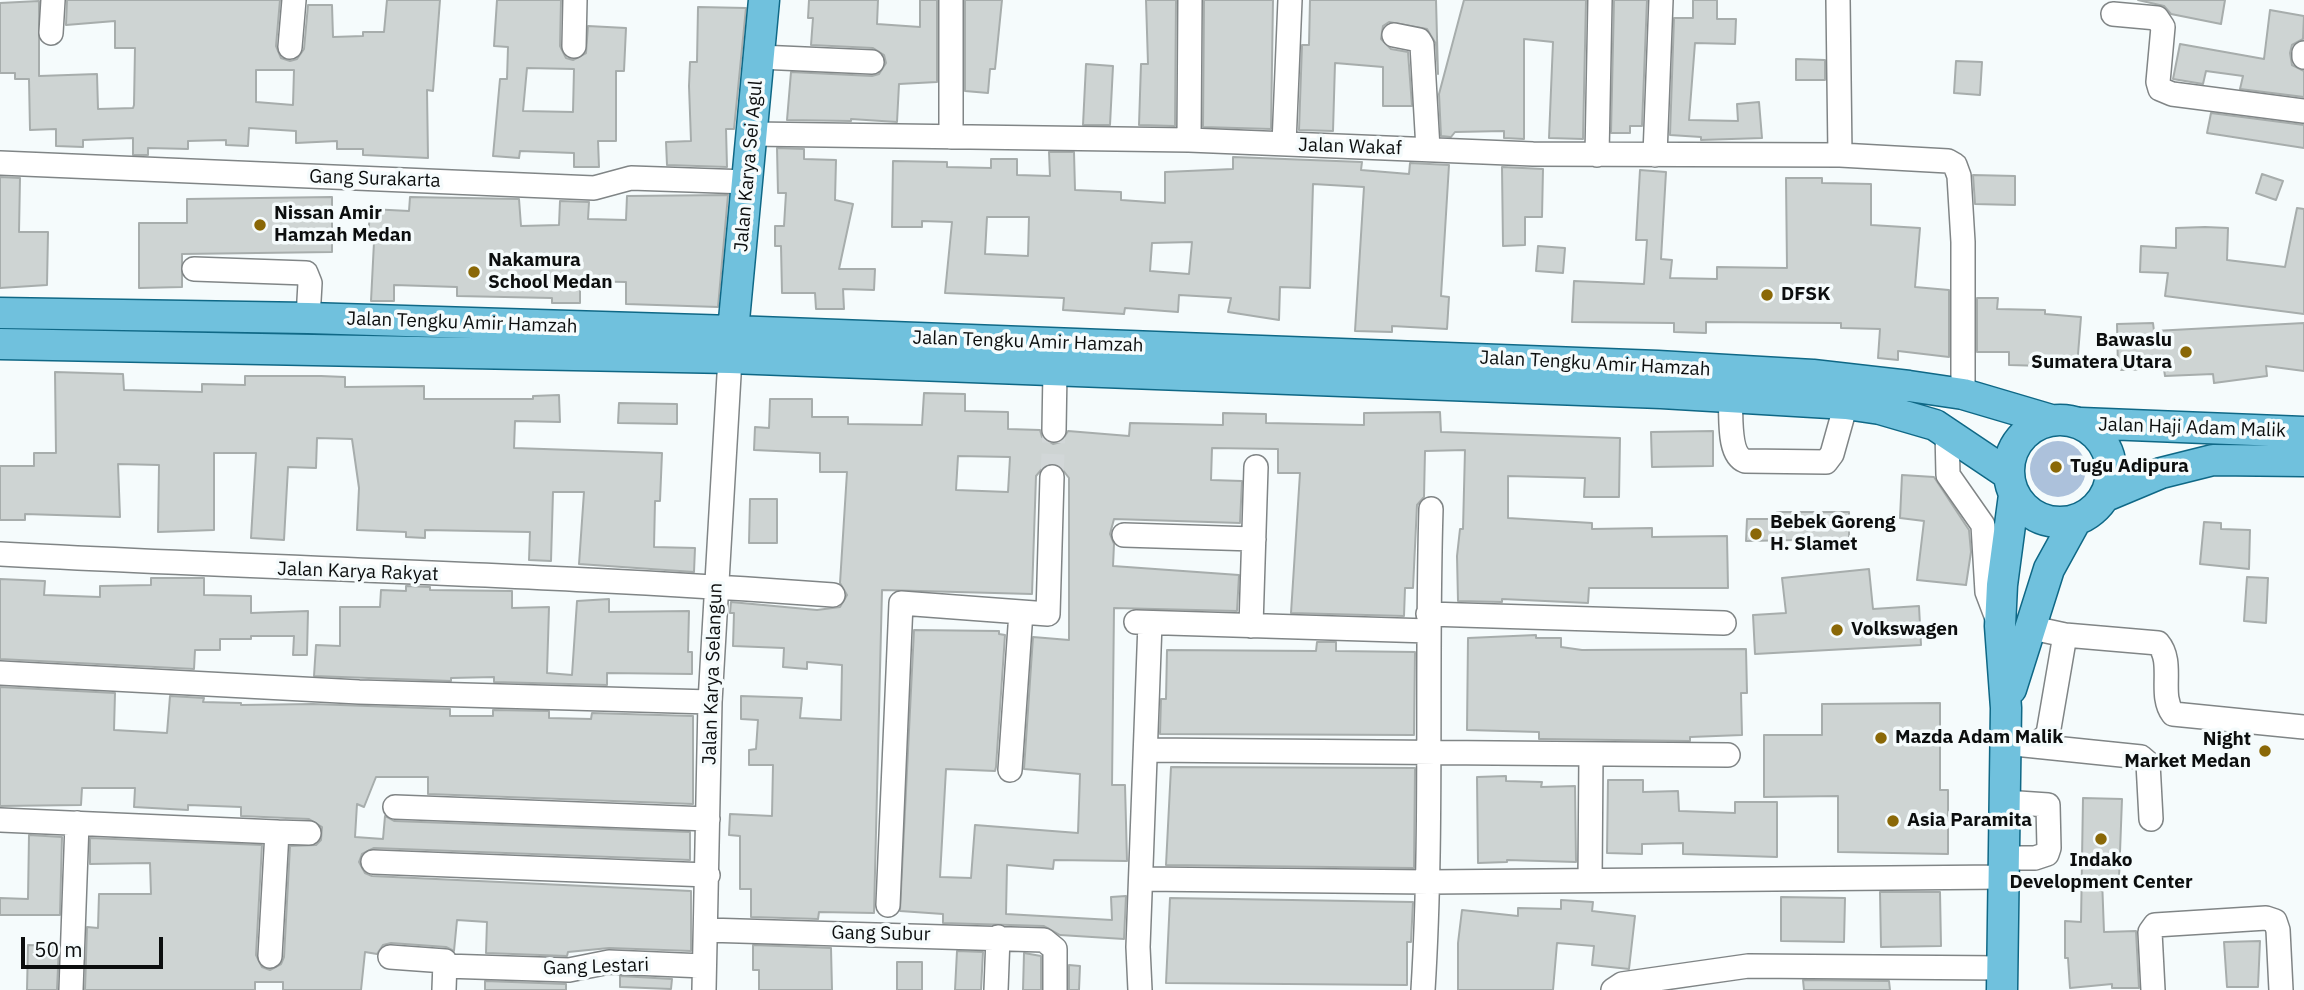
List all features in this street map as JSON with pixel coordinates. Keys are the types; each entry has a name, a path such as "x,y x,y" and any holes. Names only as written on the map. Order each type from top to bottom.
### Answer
{"main road":[{"name":"Jalan Karya Sei Agul","path":"732,345 764,0"},
{"name":"Jalan Tengku Amir Hamzah","path":"0,313 308,318 732,345 1055,371 1300,365 1730,398 1846,404 1909,415 1947,431 2011,485"},
{"path":"173,316 173,347"},
{"name":"Jalan Tengku Amir Hamzah","path":"0,344 173,347 732,345 1300,365 1800,374 1963,394 2051,419"},
{"path":"2002,979 2004,802 2020,745 2006,708 2014,626 2002,585 2012,449 2028,430 2051,419 2081,423 2098,436 2109,454 2112,475 2106,496 2094,511 2076,520 2058,523 2040,519 2025,509 2011,485"},
{"name":"Jalan Haji Adam Malik","path":"2081,423 2304,432"},
{"name":"Jalan Haji Adam Malik","path":"2106,496 2161,473 2213,460 2304,461"},
{"path":"2014,626 2076,520"}],"street":[{"path":"51,33 53,0"},
{"path":"290,47 294,0"},
{"path":"574,47 575,0"},
{"path":"951,0 951,137"},
{"path":"1189,140 1190,0"},
{"path":"1284,144 1290,0"},
{"path":"1597,155 1600,0"},
{"path":"1655,155 1661,0"},
{"path":"1838,0 1840,155"},
{"path":"2113,14 2157,18 2163,27 2158,82 2160,89 2172,94 2304,111"},
{"path":"1394,35 1419,40 1422,45 1428,149"},
{"path":"759,57 872,62"},
{"name":"Jalan Wakaf","path":"752,134 1189,140 1597,155 1840,155 1948,161 1958,169 1960,189 1963,394"},
{"name":"Gang Surakarta","path":"0,163 594,188 631,178 748,182"},
{"path":"194,269 306,273 310,283 308,318"},
{"name":"Jalan Karya Selangun","path":"704,990 715,586 732,345"},
{"path":"1054,430 1055,371"},
{"path":"1730,398 1734,450 1739,459 1745,461 1826,461 1832,454 1846,404"},
{"path":"1947,431 1947,470 1983,525 1987,592 2014,626 2065,635 2158,643 2166,655 2167,706 2173,713 2304,727"},
{"path":"1251,626 1255,467"},
{"path":"888,905 901,603 1048,614 1052,477"},
{"path":"1423,990 1429,882 1428,622 1431,509"},
{"path":"1124,536 1254,539"},
{"name":"Jalan Karya Rakyat","path":"0,554 244,568 715,586 832,595"},
{"path":"1010,770 1021,612"},
{"path":"1140,990 1138,947 1147,750 1143,622 1251,626 1428,622 1724,623"},
{"path":"2020,745 2048,734 2065,635"},
{"path":"0,673 359,692 710,702"},
{"path":"2020,745 2141,757 2148,763 2151,819"},
{"path":"1147,750 1728,755"},
{"path":"1590,880 1591,754"},
{"path":"1142,879 1429,882 1590,880 2004,868 2044,856 2049,848 2048,805 2004,802"},
{"path":"395,807 708,819"},
{"path":"0,820 309,833"},
{"path":"72,990 77,823"},
{"path":"270,956 277,832"},
{"path":"373,862 708,875"},
{"path":"2153,990 2150,932 2155,925 2266,918 2275,921 2278,930 2281,990"},
{"name":"Gang Subur","path":"706,930 1044,940 1054,945 1055,990"},
{"path":"996,990 998,937"},
{"name":"Gang Lestari","path":"390,957 443,960 446,966 569,970 609,962 704,966"},
{"path":"444,990 446,966"},
{"path":"1613,990 1622,984 1748,966 2002,979"}],"water":[{"path":"2053,441 2063,441 2078,449 2084,458 2084,480 2078,489 2063,497 2053,497 2035,485 2030,474 2030,464 2042,446"}],"building":[{"path":"67,0 280,0 276,46 281,58 290,61 297,59 304,49 308,5 332,5 333,37 363,36 363,32 384,32 387,0 440,0 433,91 427,90 428,158 363,155 363,149 337,149 337,141 296,143 296,131 249,128 248,146 226,145 226,140 188,141 188,149 148,148 148,155 133,155 133,138 83,140 83,147 56,146 56,129 30,130 29,79 15,79 15,73 0,73 0,3 39,1 39,76 97,74 98,109 133,108 134,105 135,48 115,48 115,21 66,25","holes":["256,70 294,70 293,105 256,102"]},
{"path":"497,0 561,0 560,46 566,58 573,60 586,53 588,26 626,28 624,71 616,71 616,141 598,141 599,167 574,167 574,153 520,151 519,158 493,156 500,79 507,79 508,47 494,46","holes":["527,68 574,69 573,112 523,111"]},
{"path":"809,0 878,0 877,24 920,27 920,0 937,0 937,82 899,84 897,122 851,119 787,120 791,72 872,76 879,74 886,63 884,55 873,48 811,45 813,18 808,18"},
{"path":"965,0 1002,0 995,69 990,69 988,93 965,91"},
{"path":"1146,0 1176,0 1175,126 1139,125 1141,64 1148,64"},
{"path":"1204,0 1273,0 1271,129 1203,127"},
{"path":"1310,0 1436,0 1438,74 1436,44 1427,29 1389,22 1383,26 1381,39 1391,49 1408,52 1412,106 1383,106 1383,67 1335,63 1333,131 1299,130 1302,45 1309,45"},
{"path":"1464,0 1586,0 1583,139 1549,138 1553,42 1524,39 1524,139 1504,138 1504,131 1455,132 1451,137 1441,136 1439,94"},
{"path":"1614,0 1647,0 1642,126 1630,126 1630,133 1611,133"},
{"path":"1693,0 1717,0 1717,19 1736,19 1735,44 1695,43 1689,120 1738,121 1737,104 1759,102 1762,138 1701,140 1701,137 1670,135 1674,18 1693,18"},
{"path":"2138,0 2225,0 2221,24 2171,14 2164,6"},
{"path":"698,7 746,8 734,129 726,129 727,167 667,165 666,142 691,141 690,62 697,62"},
{"path":"2270,10 2304,16 2303,39 2292,45 2290,53 2292,65 2304,71 2304,97 2240,89 2243,76 2206,71 2203,84 2173,79 2180,44 2264,59"},
{"path":"1796,59 1825,60 1825,80 1796,80"},
{"path":"1956,61 1982,62 1980,95 1954,93"},
{"path":"1086,64 1113,66 1110,125 1083,125"},
{"path":"2211,113 2304,125 2304,148 2207,133"},
{"path":"777,148 804,149 804,159 836,160 835,200 853,204 839,269 875,269 874,290 843,289 844,309 816,309 815,293 782,293 781,246 775,246 775,226 784,226 786,193 778,193"},
{"path":"1049,152 1074,152 1075,190 1121,192 1121,200 1165,203 1165,172 1233,169 1233,157 1362,162 1361,170 1409,174 1410,163 1449,165 1441,296 1449,297 1447,329 1392,326 1392,332 1355,331 1364,187 1313,184 1310,288 1280,287 1279,320 1228,312 1231,298 1179,295 1178,312 1125,308 1124,314 1063,310 1064,298 945,293 952,222 922,221 922,227 892,227 893,161 947,162 947,167 991,168 991,159 1017,159 1017,175 1050,176","holes":["987,217 1029,217 1028,256 985,254","1192,242 1189,274 1150,271 1152,243"]},
{"path":"1502,167 1543,169 1542,217 1525,217 1525,245 1503,246"},
{"path":"1640,170 1666,172 1661,259 1672,260 1670,278 1717,279 1717,267 1787,268 1786,178 1822,178 1822,183 1871,184 1871,225 1920,228 1915,287 1949,290 1949,357 1898,351 1898,360 1878,358 1880,329 1841,328 1841,323 1706,322 1706,333 1674,332 1674,323 1572,322 1574,281 1644,284 1647,240 1636,240"},
{"path":"2262,174 2283,181 2276,200 2256,193"},
{"path":"1973,175 2015,176 2015,205 1975,204"},
{"path":"0,177 20,178 19,232 48,232 47,285 0,288"},
{"path":"728,195 718,307 626,304 626,282 580,281 580,303 552,303 552,298 457,296 457,287 394,285 394,301 371,301 374,242 368,242 370,209 409,211 410,197 519,199 521,226 559,225 560,201 589,202 588,219 626,220 627,196"},
{"name":"Nissan Amir Hamzah Medan","path":"332,197 332,252 182,254 182,287 139,288 139,223 187,223 187,199"},
{"path":"2297,208 2304,209 2304,314 2165,296 2168,273 2140,272 2141,246 2176,248 2176,228 2205,227 2228,228 2227,260 2285,267"},
{"path":"1538,246 1565,248 1563,273 1536,271"},
{"path":"1977,298 1998,298 1997,309 2045,310 2045,314 2081,317 2077,367 2009,365 2009,352 1977,352"},
{"path":"2153,323 2154,331 2304,323 2304,371 2266,366 2267,376 2214,383 2213,374 2165,376 2164,369 2118,370 2117,324"},
{"path":"55,372 123,374 124,390 202,392 202,384 245,385 245,376 321,376 345,377 345,387 424,386 424,399 533,399 533,396 559,395 560,422 515,421 514,448 662,453 660,501 655,501 654,547 695,548 694,572 579,564 584,492 553,492 551,561 529,560 530,532 425,530 425,538 406,537 406,532 357,530 359,488 352,439 317,438 316,468 288,467 284,540 251,538 256,453 214,453 214,530 158,532 159,465 118,464 120,517 25,514 25,520 0,520 0,466 34,466 34,453 56,453"},
{"path":"924,393 965,394 965,411 1008,412 1008,429 1040,430 1042,437 1053,444 1061,442 1068,431 1129,436 1130,423 1223,425 1223,413 1266,414 1266,423 1364,425 1364,413 1440,412 1441,432 1620,438 1619,497 1584,497 1585,478 1508,476 1508,518 1592,523 1592,529 1652,528 1652,537 1727,536 1728,588 1589,588 1588,603 1502,599 1502,602 1458,601 1457,556 1460,529 1463,529 1465,450 1425,451 1424,497 1417,505 1413,588 1405,588 1404,616 1291,613 1300,473 1278,473 1278,449 1212,448 1211,480 1242,481 1240,523 1114,519 1110,534 1114,544 1113,566 1239,575 1237,611 1114,608 1112,785 1125,785 1127,861 1054,860 1053,869 1007,865 1006,914 1112,920 1111,897 1126,896 1124,939 1060,935 1044,926 943,923 943,914 900,911 914,630 999,631 999,634 1005,635 995,771 946,769 940,877 971,878 975,825 1078,833 1080,774 1024,769 1033,637 1069,640 1069,478 1059,465 1046,464 1036,476 1032,594 882,590 874,913 819,912 818,919 751,917 751,889 740,889 740,836 729,835 730,814 772,816 773,765 749,765 749,750 756,749 758,720 741,719 741,696 802,698 800,718 841,720 842,665 807,662 807,669 783,667 784,648 733,646 734,613 730,613 731,602 817,610 840,607 847,595 840,583 847,472 820,472 820,453 754,450 755,427 769,428 770,399 812,399 812,417 848,417 848,424 922,425","holes":["958,456 1010,457 1008,492 956,490"]},
{"path":"619,403 677,404 677,424 618,423"},
{"path":"1713,431 1713,466 1652,467 1651,432"},
{"path":"1902,475 1934,477 1969,530 1971,552 1966,585 1917,580 1924,521 1900,518"},
{"path":"750,499 777,499 777,543 749,543"},
{"path":"1777,512 1849,512 1849,539 1746,541 1747,519 1777,519"},
{"path":"2204,522 2221,523 2221,529 2250,530 2249,569 2200,564"},
{"name":"Volkswagen","path":"1869,569 1873,609 1919,606 1921,645 1755,654 1753,615 1786,613 1782,578"},
{"path":"2247,577 2268,578 2266,623 2244,621"},
{"path":"151,578 204,578 204,595 251,596 251,613 308,611 307,655 293,655 294,636 251,636 251,639 220,639 220,650 195,650 194,669 0,659 0,579 45,581 44,595 100,597 100,586 151,585"},
{"path":"406,586 430,587 430,590 512,591 512,608 549,607 547,673 572,675 577,601 609,599 609,612 689,611 688,652 692,652 692,674 607,673 607,685 494,682 494,677 451,678 451,681 314,676 316,645 340,646 340,607 380,607 381,590 406,591"},
{"path":"1536,635 1536,638 1561,638 1561,647 1582,650 1746,649 1747,693 1741,693 1742,735 1690,737 1690,741 1539,739 1539,732 1467,730 1468,638"},
{"path":"1317,642 1336,642 1336,651 1415,652 1414,735 1160,734 1161,699 1166,699 1167,650 1316,651"},
{"path":"0,687 115,693 114,730 167,733 170,696 204,698 203,702 241,705 313,704 450,709 450,716 493,716 493,710 549,711 549,718 591,719 592,713 693,716 693,804 428,794 428,777 376,777 364,807 357,804 355,837 383,839 385,816 394,821 690,832 690,860 374,848 362,854 359,862 365,873 372,876 691,891 691,951 609,948 568,952 567,956 486,953 487,922 457,920 454,951 446,947 391,943 383,945 377,954 365,952 361,990 283,990 283,982 255,982 255,990 85,990 87,927 98,928 99,894 151,894 150,863 90,864 90,838 262,845 256,955 262,967 270,970 281,964 284,957 290,846 316,845 321,840 322,827 309,819 241,816 241,807 188,805 188,810 134,807 135,788 82,788 81,805 0,806"},
{"path":"1940,703 1940,790 1948,790 1948,854 1838,852 1838,796 1764,797 1764,735 1822,735 1822,704"},
{"path":"1171,767 1415,768 1414,868 1166,865"},
{"path":"1506,776 1506,781 1542,782 1541,787 1575,786 1576,862 1507,860 1478,863 1477,777"},
{"path":"1608,780 1643,780 1643,792 1678,791 1679,811 1735,813 1735,802 1777,802 1777,857 1683,854 1683,843 1642,844 1642,854 1607,853"},
{"path":"2083,798 2122,799 2119,879 2102,879 2104,932 2136,931 2139,988 2112,988 2112,984 2070,988 2068,958 2065,958 2065,921 2081,922"},
{"path":"29,835 62,837 60,915 0,915 0,898 28,899"},
{"path":"1880,892 1940,892 1941,946 1881,947"},
{"path":"1781,897 1845,898 1844,942 1781,941"},
{"path":"1170,898 1413,902 1411,942 1407,942 1407,985 1166,983"},
{"path":"1561,900 1593,902 1592,911 1635,916 1629,969 1592,965 1594,946 1557,943 1553,990 1458,990 1458,943 1462,910 1518,916 1518,908 1561,909"},
{"path":"2260,941 2258,987 2227,987 2224,942"},
{"path":"28,945 59,946 57,990 27,990"},
{"path":"753,945 831,948 832,990 759,990 759,970 753,970"},
{"path":"957,951 983,952 981,990 955,990"},
{"path":"1024,953 1041,956 1041,990 1023,990"},
{"path":"897,962 922,962 922,990 897,990"},
{"path":"1069,965 1080,966 1079,990 1069,990"},
{"path":"620,976 672,979 671,989 620,987"},
{"path":"1803,980 1889,981 1890,990 1804,990"},
{"path":"485,981 566,984 566,990 485,990"}],"tunnel":[{"path":"1052,477 1054,430"}],"place":[{"name":"Nissan Amir Hamzah Medan","path":"260,225"},
{"name":"Nakamura School Medan","path":"474,272"},
{"name":"DFSK","path":"1767,295"},
{"name":"Bawaslu Sumatera Utara","path":"2186,352"},
{"name":"Tugu Adipura","path":"2056,467"},
{"name":"Bebek Goreng H. Slamet","path":"1756,534"},
{"name":"Volkswagen","path":"1837,630"},
{"name":"Mazda Adam Malik","path":"1881,738"},
{"name":"Night Market Medan","path":"2265,751"},
{"name":"Asia Paramita","path":"1893,821"},
{"name":"Indako Development Center","path":"2101,839"}]}
